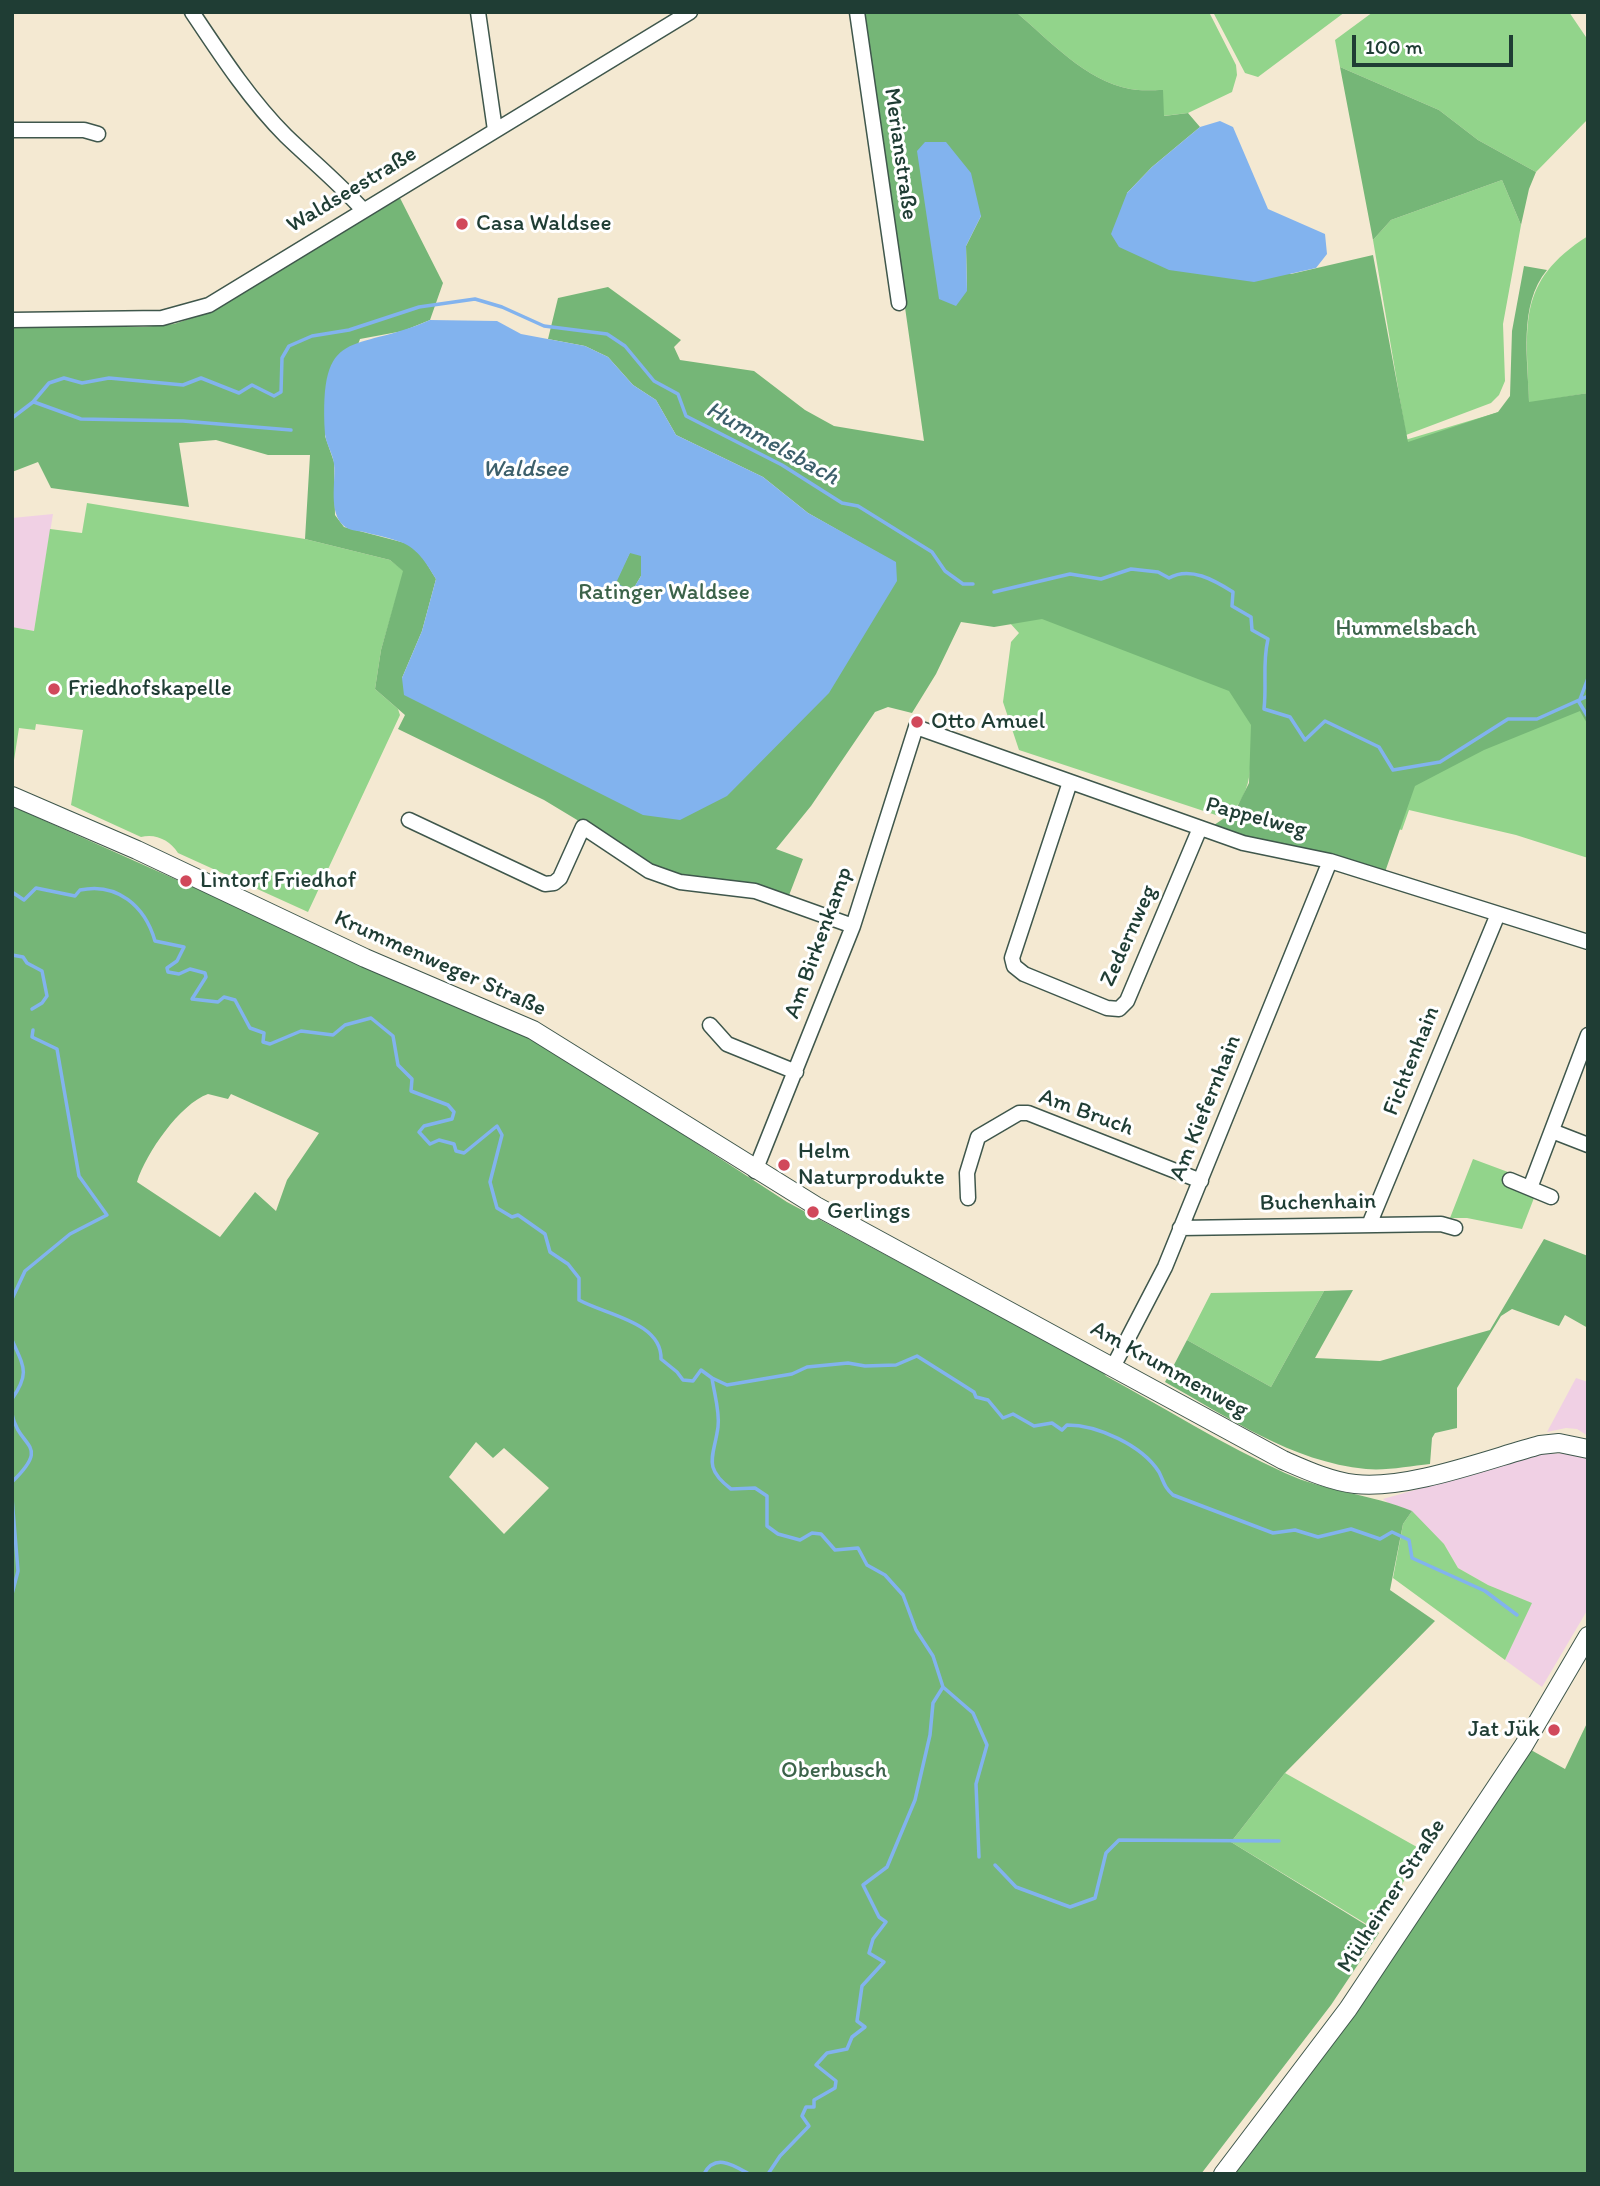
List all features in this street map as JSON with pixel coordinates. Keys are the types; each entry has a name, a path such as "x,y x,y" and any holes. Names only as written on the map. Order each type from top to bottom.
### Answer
{"main road":[{"name":"Krummenweger Straße","path":"12,796 137,850 365,958 533,1030 575,1054 755,1171"},
{"name":"Am Krummenweg","path":"755,1171 1283,1460 1321,1476 1355,1484 1406,1481 1540,1445 1559,1443 1588,1449"},
{"name":"Mülheimer Straße","path":"1223,2174 1348,2009 1524,1745 1588,1636"}],"street":[{"path":"192,12 217,50 284,134 340,184 363,210"},
{"path":"478,12 495,130"},
{"name":"Waldseestraße","path":"12,320 162,318 186,314 209,305 690,12"},
{"name":"Merianstraße","path":"857,12 899,303"},
{"path":"12,130 84,130 98,134"},
{"name":"Pappelweg","path":"916,727 1243,843 1330,861 1588,942"},
{"name":"Am Birkenkamp","path":"755,1171 853,926 916,727"},
{"name":"Zedernweg","path":"1070,782 1012,958 1014,966 1024,974 1107,1008 1119,1009 1128,1001 1200,828"},
{"path":"409,820 545,884 554,883 560,878 583,827 649,872 680,882 755,891 853,926"},
{"name":"Am Kiefernhain","path":"1113,1367 1165,1267 1330,861"},
{"name":"Fichtenhain","path":"1369,1225 1498,914"},
{"path":"710,1025 727,1044 796,1072"},
{"path":"1530,1188 1588,1035"},
{"name":"Am Bruch","path":"968,1198 967,1173 978,1137 1019,1113 1028,1113 1200,1181"},
{"path":"1552,1131 1588,1145"},
{"path":"1510,1180 1551,1197"},
{"name":"Buchenhain","path":"1180,1228 1441,1224 1455,1228"}],"shaded area":[{"path":"53,514 34,631 12,627 12,518"},
{"path":"1576,1378 1588,1382 1588,1436 1577,1429 1547,1432"},
{"path":"1570,1453 1588,1459 1588,1609 1542,1687 1505,1660 1531,1603 1488,1585 1458,1568 1444,1544 1383,1499 1542,1454"}],"green space":[{"path":"863,12 1016,12 1083,69 1114,85 1130,89 1163,90 1164,116 1188,113 1200,127 1152,167 1127,193 1291,274 1373,255 1408,442 1498,412 1510,396 1512,331 1524,266 1547,270 1538,284 1528,316 1529,402 1588,393 1588,725 1580,711 1484,750 1415,786 1385,872 1244,837 1214,825 1235,811 1249,783 1251,725 1229,691 1042,619 994,627 961,622 936,674 912,713 888,707 875,712 811,806 776,849 803,859 788,898 665,873 544,800 398,729 405,715 375,689 381,650 403,571 390,560 305,539 310,455 268,455 216,440 179,443 189,507 51,488 38,462 12,472 12,327 143,327 174,324 210,312 400,198 443,283 430,320 403,331 360,339 325,436 334,462 335,515 344,527 409,544 422,556 436,579 422,631 402,678 896,563 808,513 763,477 676,435 656,400 633,385 608,357 585,346 548,339 558,298 608,287 681,340 674,347 680,360 754,371 805,410 834,426 924,441","holes":["925,142 981,216 966,246 967,291"]},
{"path":"1016,12 1209,12 1236,65 1237,75 1232,92 1188,113 1163,116 1163,90 1130,89 1098,78 1069,58"},
{"path":"1213,12 1345,12 1258,77 1245,73"},
{"path":"1373,12 1569,12 1588,40 1588,119 1536,172 1478,140 1439,110 1340,67 1335,40"},
{"path":"1340,67 1439,110 1478,140 1536,172 1529,189 1521,225 1502,180 1391,220 1373,240"},
{"path":"1502,180 1521,225 1503,324 1505,381 1499,395 1491,403 1406,435 1373,240 1391,220"},
{"path":"1588,236 1588,393 1529,403 1527,351 1530,308 1548,271 1564,253"},
{"name":"Hummelsbach","path":"1588,402 1588,858 1516,835 1409,810 1402,830 1355,818 1250,769 1243,796 1225,818 1019,750 1003,702 1011,642 1019,633 1009,622 1177,508 1499,412"},
{"path":"87,503 305,539 390,560 404,571 381,650 375,689 398,709 400,715 308,912 178,853 171,844 162,839 141,837 71,805 83,730 36,724 35,730 19,728 12,773 12,627 34,631 50,529 82,533"},
{"path":"630,552 641,555 641,576 632,591 615,583"},
{"name":"Oberbusch","path":"12,806 521,1034 564,1057 787,1202 1102,1371 1106,1376 1239,1451 1301,1479 1412,1511 1403,1524 1390,1590 1435,1621 1285,1773 1231,1842 1379,1933 1331,2005 1201,2174 12,2174","holes":["208,1094 228,1099 231,1094 319,1133 287,1180 276,1211 255,1192 220,1237 137,1182 148,1157 165,1131 186,1108","476,1442 493,1458 504,1448 549,1488 504,1534 449,1477"]},
{"path":"1473,1159 1508,1172 1503,1185 1534,1198 1522,1229 1467,1218 1450,1218"},
{"path":"1544,1239 1588,1256 1588,1328 1565,1315 1559,1326 1512,1309 1501,1316 1457,1388 1457,1428 1435,1433 1432,1438 1430,1464 1366,1469 1312,1457 1261,1436 1165,1382 1187,1340 1271,1387 1324,1291 1353,1290 1315,1358 1380,1361 1490,1330"},
{"path":"1324,1291 1271,1387 1187,1340 1211,1293"},
{"path":"1412,1511 1444,1544 1458,1568 1488,1585 1532,1603 1505,1660 1393,1578 1403,1524"},
{"path":"1588,1721 1588,2174 1233,2174 1369,1994 1531,1750 1565,1769"},
{"path":"1285,1773 1424,1851 1373,1928 1231,1842"}],"water":[{"path":"1220,121 1233,127 1268,209 1325,234 1327,254 1316,268 1254,282 1169,270 1119,247 1111,234 1127,193 1152,167 1200,127"},
{"path":"925,142 946,142 971,173 981,216 966,246 967,291 956,306 939,299 917,151"},
{"name":"Waldsee","path":"430,320 497,321 521,334 585,346 608,357 633,385 656,400 676,435 763,477 808,513 896,562 897,581 829,693 727,796 680,820 643,815 404,695 402,678 422,631 436,579 421,557 407,545 348,528 339,520 334,505 334,464 325,434 328,374 335,358 346,348","holes":["630,553 641,556 641,576 632,591 616,583"]}],"waterway":[{"name":"Hummelsbach","path":"12,418 33,402 49,383 64,378 82,383 109,378 183,385 201,378 239,393 252,385 274,396 281,392 282,358 289,346 312,336 349,330 419,307 475,299 502,307 544,326 607,334 625,346 654,381 678,394 686,416 782,465 842,503 858,506 932,552 945,571 963,584 973,584"},
{"path":"34,402 81,419 183,421 291,430"},
{"name":"Hummelsbach","path":"994,592 1070,574 1101,579 1131,569 1158,572 1169,578 1185,573 1210,579 1233,592 1232,606 1251,617 1252,630 1268,639 1264,709 1290,717 1305,740 1325,721 1379,747 1393,770 1440,762 1508,719 1537,719 1588,696"},
{"name":"Hummelsbach","path":"1588,678 1579,702 1588,717"},
{"path":"12,892 24,900 36,888 75,896 80,890 93,888 117,893 128,899 144,917 155,941 184,947 177,961 167,968 168,972 179,974 190,969 205,973 206,977 192,999 218,1002 224,997 235,1000 250,1028 264,1033 263,1042 270,1044 301,1031 333,1035 345,1025 371,1018 393,1036 398,1065 412,1079 411,1091 448,1105 454,1112 452,1119 424,1126 419,1132 430,1144 439,1140 454,1144 456,1151 464,1153 497,1126 502,1135 490,1182 497,1208 512,1217 518,1215 545,1234 550,1252 568,1264 579,1278 579,1300 643,1328 659,1346 661,1359 683,1380 693,1381 701,1370 712,1378 718,1408 718,1427 712,1461 713,1468 722,1481 731,1489 755,1488 767,1496 767,1526 778,1534 800,1540 812,1533 821,1534 835,1550 858,1548 867,1565 885,1575 903,1595 916,1630 933,1656 943,1687 933,1703 930,1735 915,1800 887,1867 863,1885 879,1917 886,1922 873,1939 869,1953 884,1962 862,1986 857,2021 865,2027 852,2037 847,2049 827,2053 816,2065 836,2081 835,2088 814,2100 814,2107 806,2107 802,2116 809,2126 780,2156 768,2174"},
{"path":"12,955 23,957 27,963 42,971 47,996 32,1009"},
{"path":"12,1299 25,1271 70,1234 107,1215 79,1176 57,1049 32,1037 33,1030"},
{"path":"12,1340 23,1370 21,1383 12,1399"},
{"path":"712,1378 727,1385 792,1374 807,1367 848,1363 865,1366 896,1365 917,1356 974,1392 976,1397 988,1400 1003,1418 1013,1414 1034,1426 1052,1423 1062,1430 1067,1425 1079,1426 1118,1438 1151,1462 1173,1495 1273,1533 1295,1530 1318,1537 1351,1529 1380,1539 1392,1532 1409,1540 1412,1558 1485,1591 1517,1615"},
{"path":"12,1414 31,1453 30,1460 12,1482"},
{"path":"12,1498 18,1571 12,1594"},
{"path":"943,1687 973,1713 987,1745 976,1784 979,1857"},
{"path":"995,1865 1016,1887 1070,1907 1095,1898 1106,1853 1119,1840 1279,1841"},
{"path":"704,2174 708,2168 719,2162 749,2174"}],"place":[{"name":"Casa Waldsee","path":"462,224"},
{"name":"Friedhofskapelle","path":"54,689"},
{"name":"Otto Amuel","path":"917,722"},
{"name":"Lintorf Friedhof","path":"186,881"},
{"name":"Helm Naturprodukte","path":"784,1165"},
{"name":"Gerlings","path":"813,1212"},
{"name":"Jat Jük","path":"1554,1730"}],"park label":[{"name":"Ratinger Waldsee","path":"664,593"}]}
